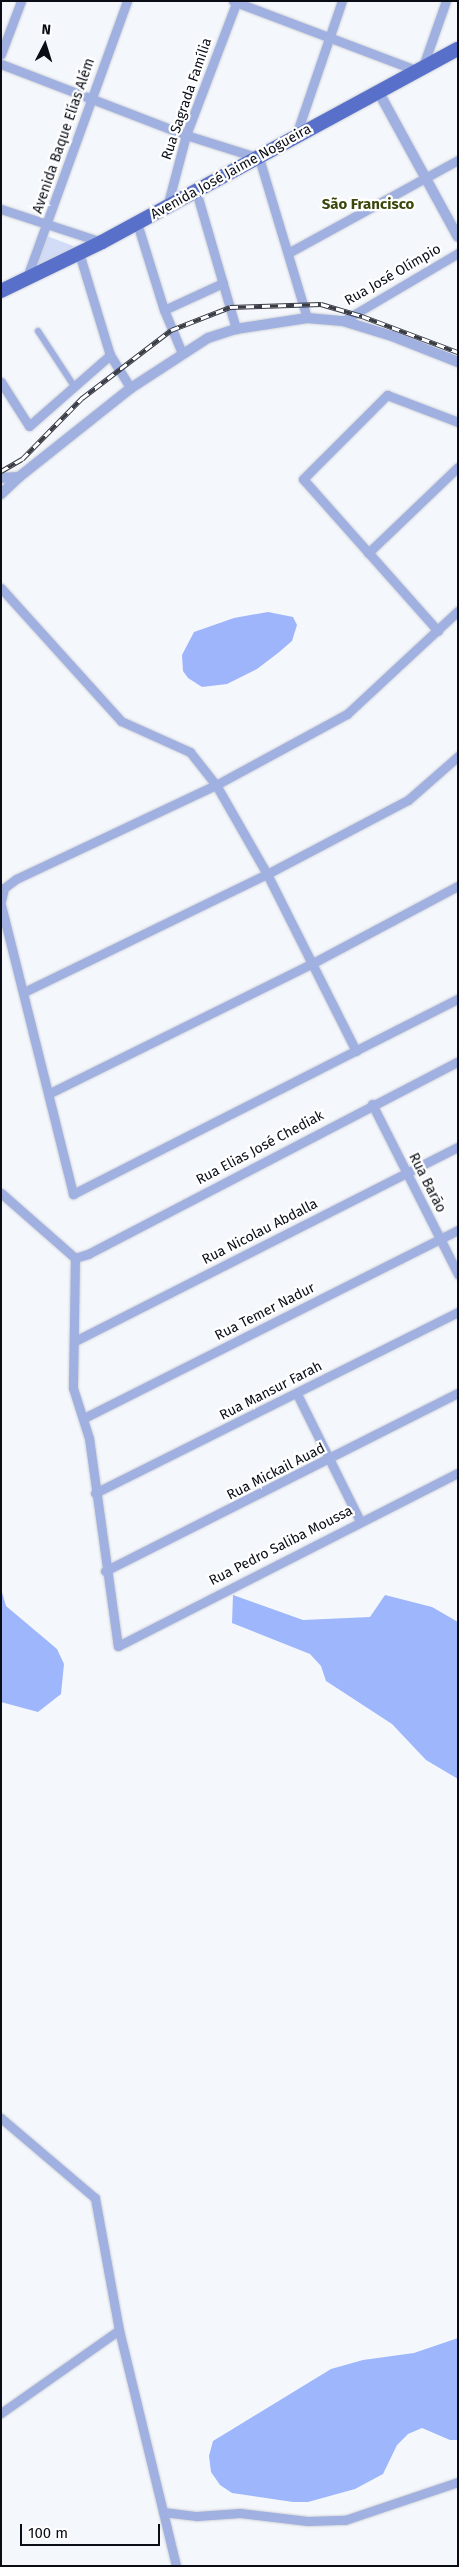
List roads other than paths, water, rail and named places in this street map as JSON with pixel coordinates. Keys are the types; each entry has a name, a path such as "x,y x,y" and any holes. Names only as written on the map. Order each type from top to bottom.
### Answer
{"main road":[{"name":"Avenida José Jaime Nogueira","path":"1,291 102,242 458,49"}],"street":[{"path":"1,54 21,1"},
{"name":"Avenida Baque Elías Além","path":"26,280 48,224 90,98 127,1"},
{"path":"295,138 342,1"},
{"path":"235,2 420,70 446,1"},
{"name":"Rua Sagrada Família","path":"167,207 186,135 235,2"},
{"path":"1,64 186,135 259,158 307,318"},
{"path":"378,91 458,237"},
{"path":"288,254 458,160"},
{"path":"196,191 236,329"},
{"path":"1,209 102,242"},
{"path":"137,223 164,310 182,353"},
{"path":"79,253 110,355 131,388"},
{"name":"Rua José Olímpio","path":"342,321 458,253"},
{"path":"164,310 223,283"},
{"path":"1,494 19,476 131,388 182,353 208,338 236,329 307,318 342,321 392,336 458,362"},
{"path":"38,331 74,386"},
{"path":"1,382 29,426 110,355"},
{"path":"438,631 303,479 387,394 458,422"},
{"path":"368,552 458,467"},
{"path":"1,478 19,476"},
{"path":"1,588 121,721 190,752 216,784 267,874 356,1051"},
{"path":"458,612 347,714 216,784 16,879 4,888 1,903 50,1093 73,1194 458,999"},
{"path":"24,992 267,874 408,800 458,756"},
{"path":"50,1093 311,964 458,886"},
{"name":"Rua Elias José Chediak","path":"75,1258 88,1254 458,1060"},
{"name":"Rua Barão","path":"372,1104 458,1274"},
{"name":"Rua Nicolau Abdalla","path":"75,1341 458,1147"},
{"path":"1,1193 75,1258 73,1388 84,1418 105,1571"},
{"name":"Rua Temer Nadur","path":"84,1418 458,1230"},
{"name":"Rua Mansur Farah","path":"95,1493 297,1394 458,1312"},
{"name":"Rua Mickail Auad","path":"105,1571 330,1460 458,1393"},
{"path":"297,1394 360,1521"},
{"name":"Rua Pedro Saliba Moussa","path":"105,1571 118,1646 360,1521 458,1473"},
{"path":"1,2118 95,2198 119,2330 176,2566"},
{"path":"1,2413 119,2330"},
{"path":"163,2512 197,2516 240,2513 308,2521 345,2520 458,2482"}],"railway":[{"path":"1,471 22,459 82,398 171,330 230,307 321,304 362,316 458,352"}],"district":[{"name":"São Francisco","path":"368,205"}]}
